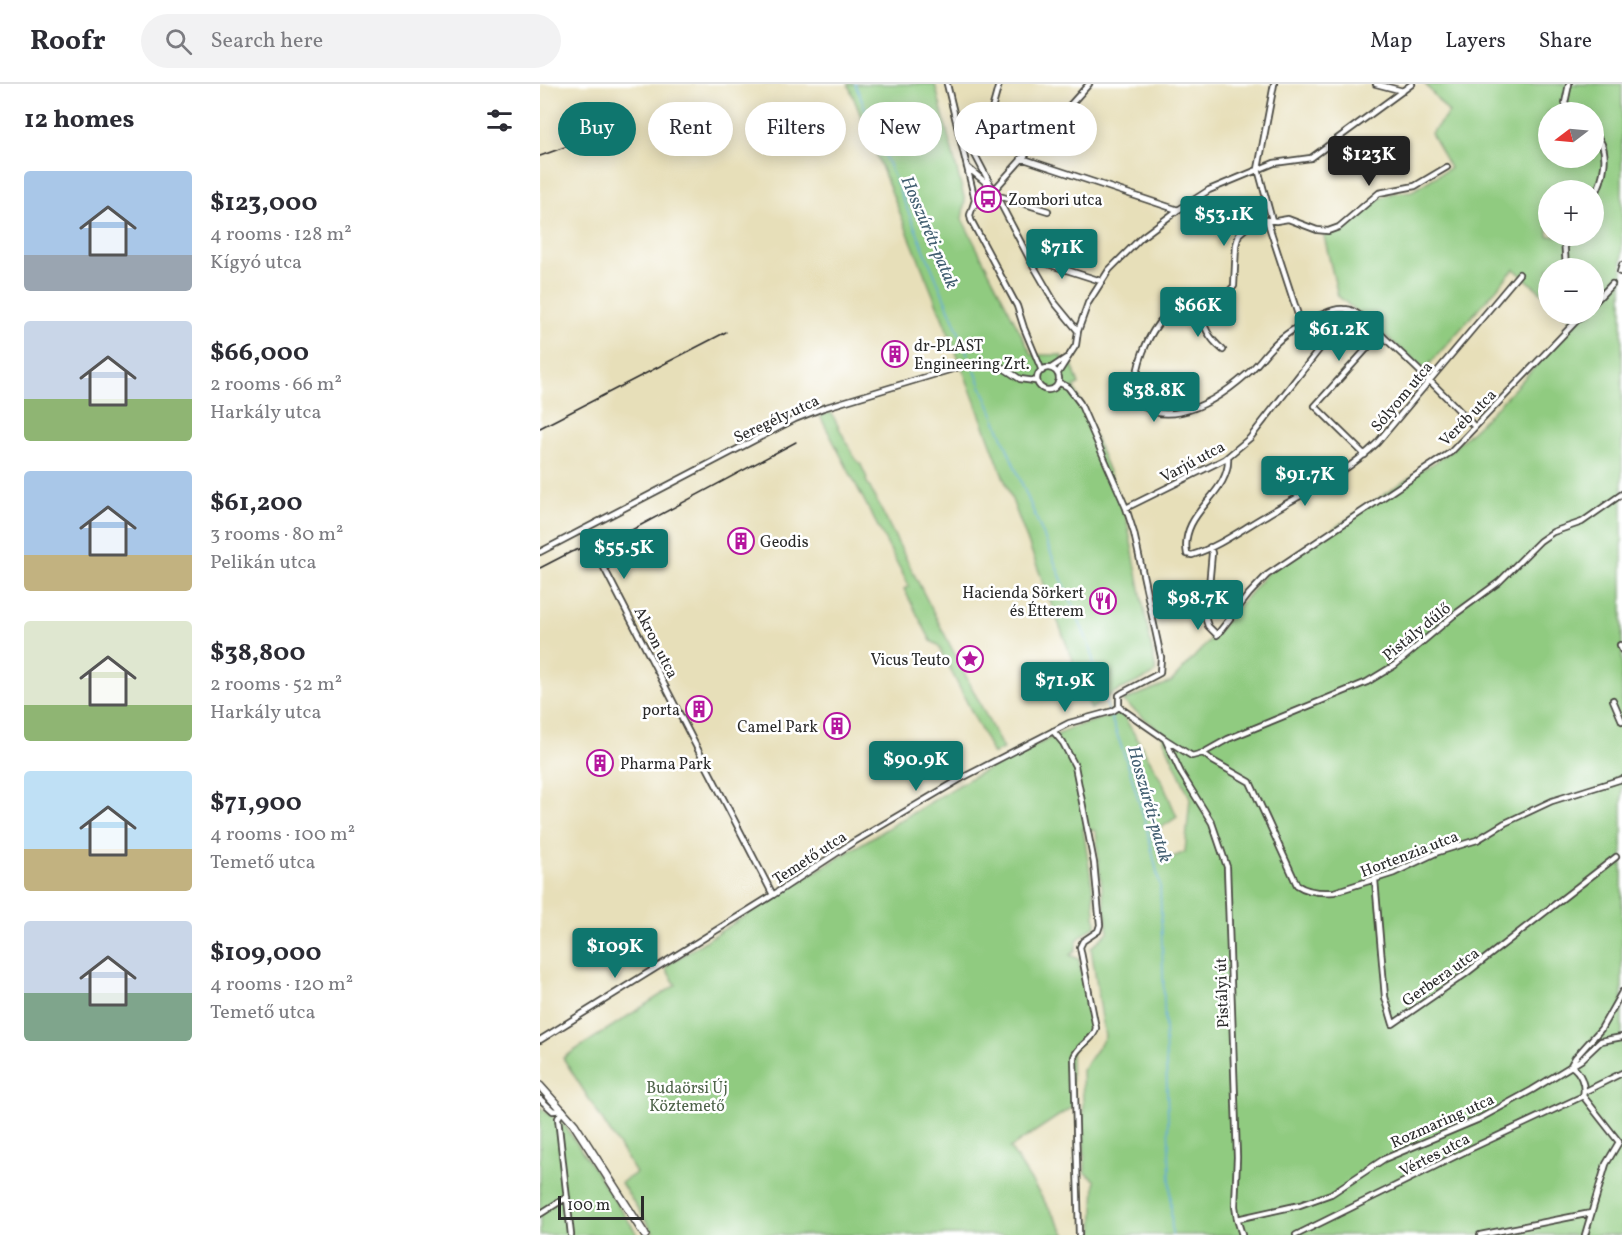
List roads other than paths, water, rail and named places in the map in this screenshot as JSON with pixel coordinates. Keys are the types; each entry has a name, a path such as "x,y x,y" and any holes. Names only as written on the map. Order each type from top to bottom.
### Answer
{"street":[{"path":"947,84 975,206"},
{"path":"999,84 991,113 972,140 972,149 1055,303 1078,330"},
{"path":"1042,371 1017,306 970,215 975,206 995,192 1021,158 1089,84"},
{"path":"1274,84 1257,169 1301,324"},
{"path":"1376,84 1403,91"},
{"path":"1058,382 1058,373 1076,345 1078,330 1088,303 1101,281 1128,249 1178,210 1209,190 1274,163 1311,158 1412,84"},
{"path":"1565,102 1569,84"},
{"path":"1021,158 1178,210"},
{"path":"967,167 995,192 1048,211"},
{"path":"1447,167 1415,186 1379,193 1339,227 1328,231 1317,230 1288,219 1270,220 1246,228 1239,234 1236,245 1234,286 1226,295 1202,311 1171,312 1158,323 1144,348 1137,377 1137,397 1146,408 1155,412 1169,414 1183,412 1218,396 1247,375 1273,346 1301,324 1340,308 1355,312 1380,334 1474,426"},
{"path":"1029,258 1101,281"},
{"path":"1620,272 1622,266"},
{"name":"Sólyom utca","path":"1228,457 1229,466 1223,481 1198,511 1189,528 1185,544 1187,554 1192,555 1210,547 1297,499 1365,456 1520,274"},
{"path":"1604,292 1612,284"},
{"name":"Varjú utca","path":"1126,508 1228,457 1250,438 1350,310"},
{"path":"1202,311 1210,338 1223,350"},
{"name":"Veréb utca","path":"1210,547 1212,553 1206,620 1208,626 1217,634 1249,594 1268,575 1451,452 1572,324"},
{"path":"1365,456 1315,406 1380,334"},
{"path":"1058,382 1046,390 1039,387 1035,381 1038,374 1051,368 1070,354"},
{"name":"Seregély utca","path":"540,552 795,419 823,408 969,364 996,364 1020,379 1035,381"},
{"path":"1051,368 1058,373"},
{"path":"1058,382 1068,387 1080,403 1126,508"},
{"name":"Pistály dűlő","path":"1203,753 1228,739 1367,682 1386,671 1454,615 1499,582 1540,541 1553,532 1582,522 1622,494"},
{"name":"Temető utca","path":"540,1040 922,801 1053,731 1077,720 1113,711 1119,707 1119,696 1160,673 1162,663 1134,533 1126,508"},
{"name":"Akron utca","path":"584,529 773,895"},
{"path":"1613,700 1622,721"},
{"path":"1119,707 1192,756 1203,753"},
{"path":"1053,731 1066,747 1079,780 1094,862 1101,920 1098,931 1083,941 1080,946 1096,1028 1094,1035 1078,1048 1074,1057 1079,1235"},
{"name":"Pistályi út","path":"1165,739 1212,823 1223,851 1229,877 1237,1157 1235,1199 1237,1219 1242,1235"},
{"path":"1176,762 1187,753"},
{"name":"Hortenzia utca","path":"1203,753 1213,761 1247,779 1252,785 1297,885 1308,891 1330,892 1375,880 1438,852 1477,840 1505,823 1552,801 1622,778"},
{"name":"Gerbera utca","path":"1375,880 1385,997 1393,1024 1480,963 1616,857"},
{"name":"Rozmaring utca","path":"1237,1219 1331,1194 1378,1163 1477,1120 1532,1090 1571,1065 1601,1029 1622,992"},
{"path":"1585,1235 1606,1164 1620,1142 1584,1094 1580,1075 1571,1065 1581,1060 1601,1041 1622,1037"},
{"name":"Vértes utca","path":"1296,1235 1584,1094 1622,1073"},
{"path":"540,1086 563,1110 645,1235"},
{"path":"540,1099 554,1111 563,1110"},
{"path":"563,1110 558,1118 571,1235"},
{"path":"540,1214 567,1197"},
{"path":"1480,1235 1591,1213"}],"waterway":[{"name":"Hosszúréti-patak","path":"855,84 969,357"},
{"name":"Hosszúréti-patak","path":"975,371 1092,652 1094,670 1129,768 1146,825 1160,885 1172,1235"}],"railway":[{"path":"540,156 558,149"},
{"path":"540,428 726,332"},
{"path":"540,568 571,552 628,532 796,442"}],"place":[{"name":"Zombori utca","path":"988,199"},
{"name":"dr-PLAST Engineering Zrt.","path":"895,354"},
{"name":"Geodis","path":"741,541"},
{"name":"Hacienda Sörkert és Étterem","path":"1103,601"},
{"name":"Vicus Teuto","path":"970,659"},
{"name":"porta","path":"699,709"},
{"name":"Camel Park","path":"837,726"},
{"name":"Pharma Park","path":"600,763"}],"park label":[{"name":"Budaörsi Új Köztemető","path":"687,1096"}]}
